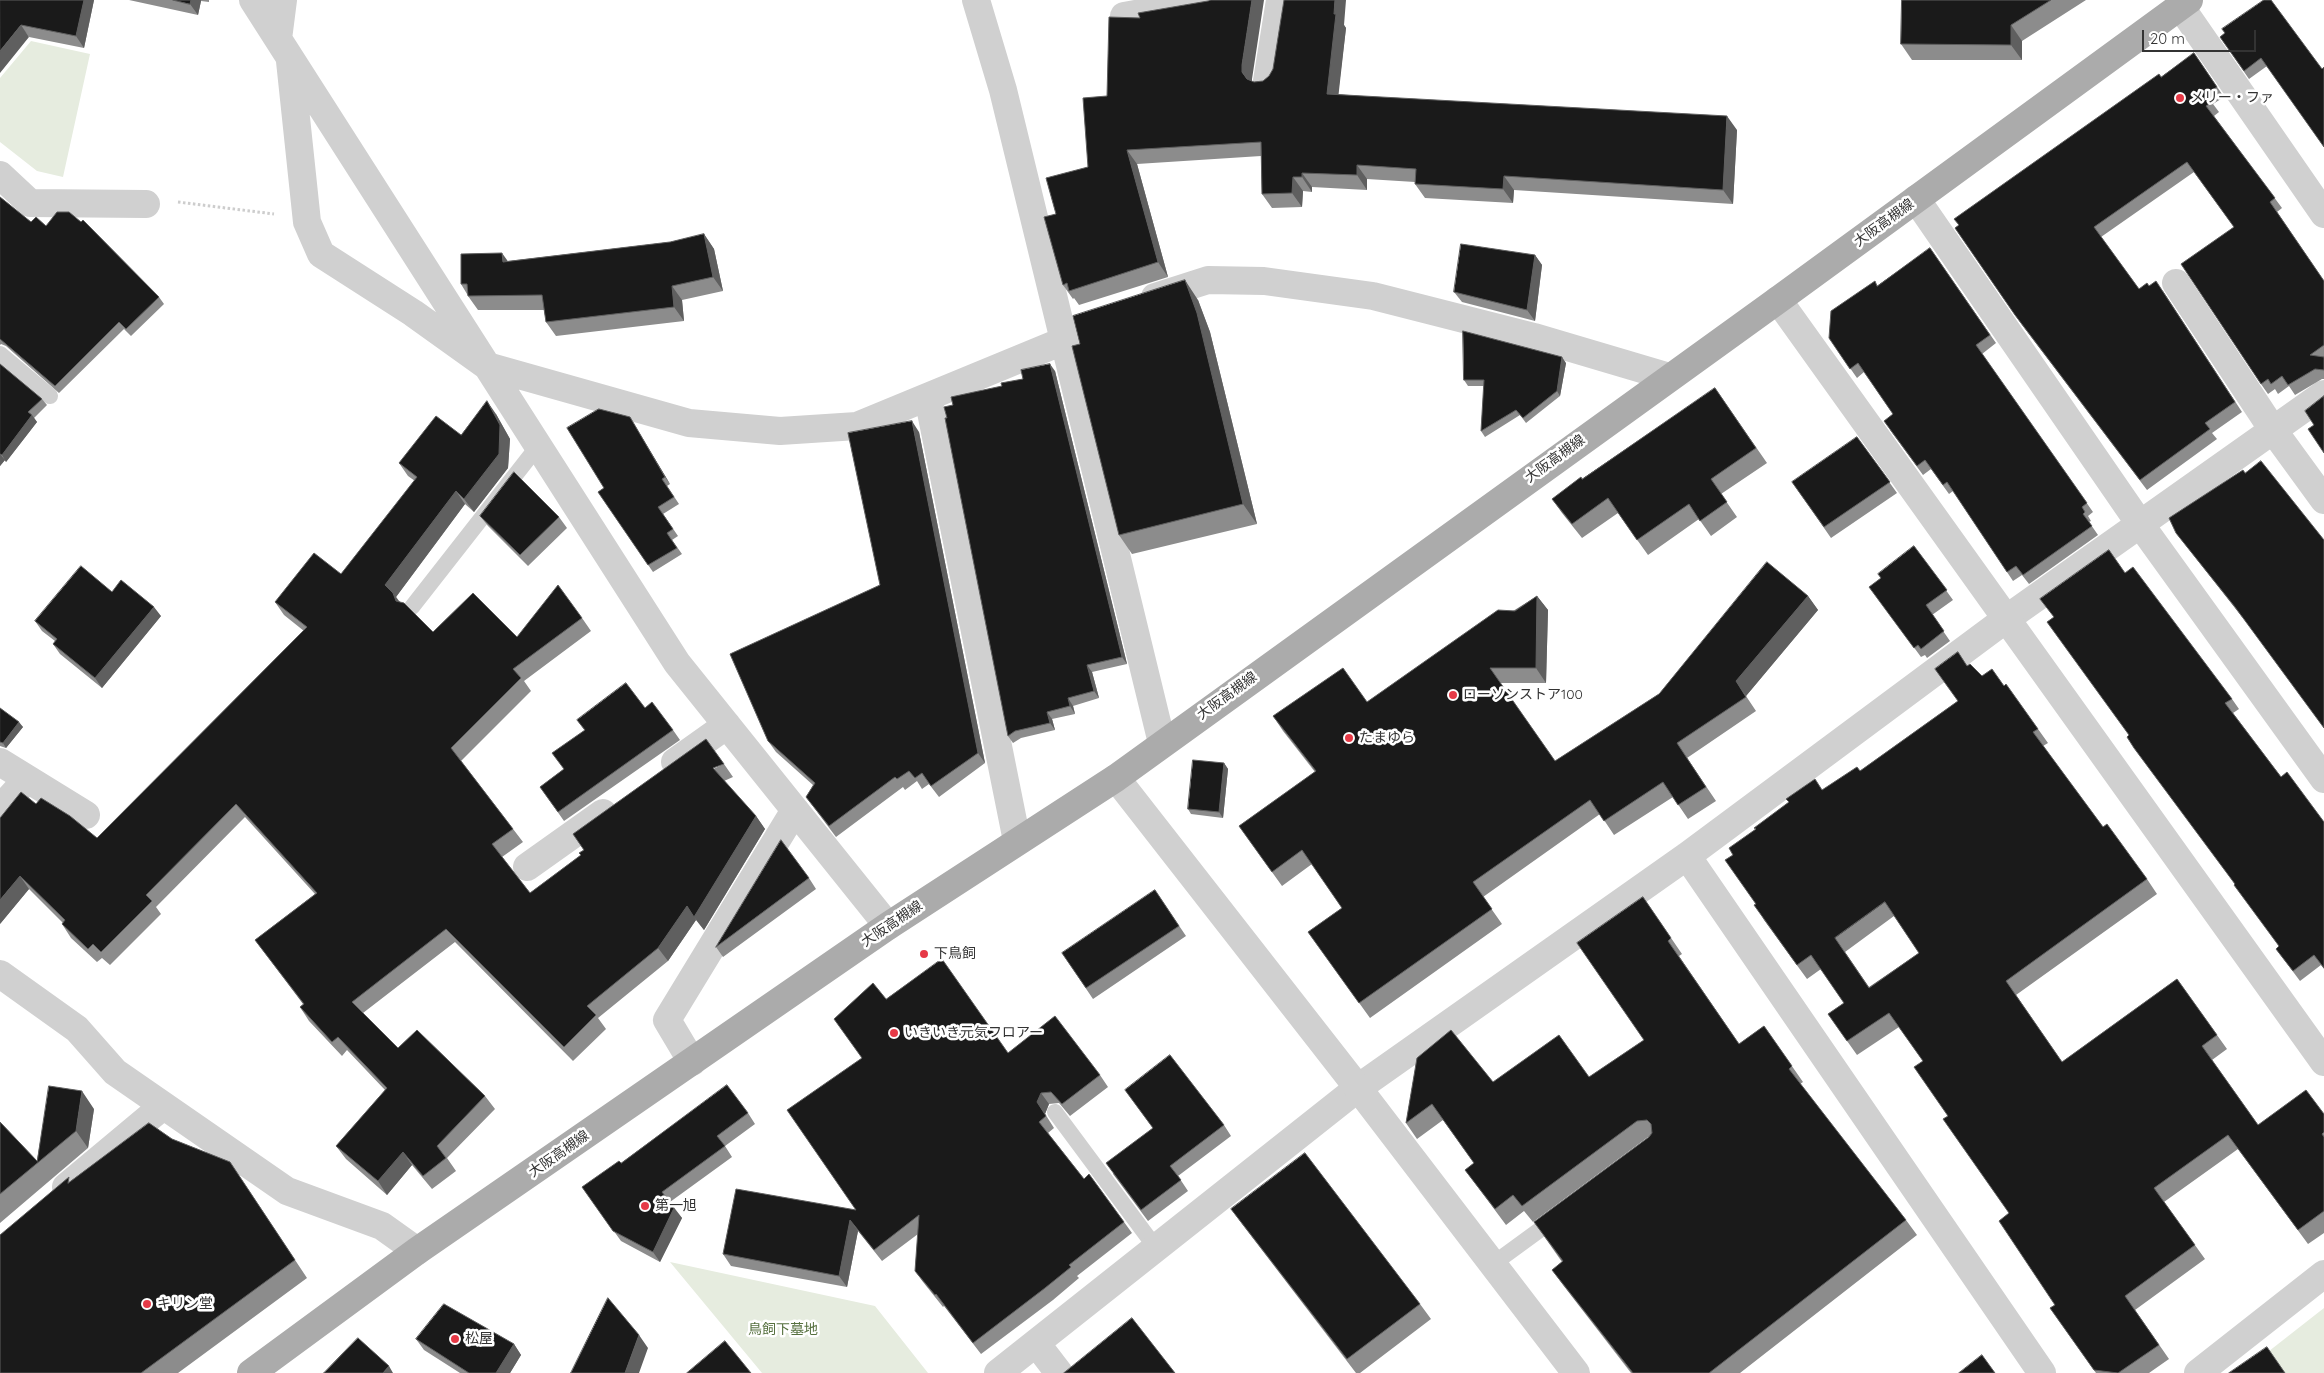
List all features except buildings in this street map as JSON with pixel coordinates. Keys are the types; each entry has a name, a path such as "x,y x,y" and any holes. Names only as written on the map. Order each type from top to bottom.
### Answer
{"main road":[{"name":"大阪高槻線","path":"251,1373 417,1252 888,926 1116,778 1668,377 1778,300 2184,3"}],"street":[{"path":"253,0 677,663 888,926"},
{"path":"283,0 284,47 306,218 321,254 413,314 487,366 689,423 780,431 857,426 928,397 1062,334 1088,319"},
{"path":"976,0 1003,90 1162,743"},
{"path":"1124,16 1214,0"},
{"path":"1267,81 1280,0"},
{"path":"2184,3 2316,186 2324,214"},
{"path":"0,175 30,203 146,204"},
{"path":"1916,199 2140,524 2324,779"},
{"path":"1134,304 1208,280 1264,281 1373,296 1534,337 1668,377"},
{"path":"2176,283 2273,430 2324,500"},
{"path":"1778,300 2324,1062"},
{"path":"998,1373 1358,1088 1687,856 2006,619 2324,394"},
{"path":"928,397 1017,842"},
{"path":"655,776 727,725"},
{"path":"0,762 86,815"},
{"path":"1116,778 1358,1088 1576,1373"},
{"path":"0,809 27,779"},
{"path":"527,867 623,799"},
{"path":"692,1062 667,1020 795,810"},
{"path":"1687,856 2042,1373"},
{"path":"0,974 77,1029 114,1072 287,1191 382,1226 417,1252"},
{"path":"44,1206 163,1106"},
{"path":"2198,1373 2324,1274"},
{"path":"1036,1343 1059,1373"}],"lane":[{"path":"0,354 50,396"},
{"path":"412,607 538,446"},
{"path":"1055,1112 1156,1248"},
{"path":"1493,1264 1570,1208"}],"path":[{"path":"146,204 158,199 306,218"}],"green space":[{"path":"31,41 90,54 63,177 37,171 0,142 0,78"},
{"name":"鳥飼下墓地","path":"670,1262 875,1306 928,1373 762,1373"},
{"path":"2324,1308 2324,1373 2241,1373"}],"place":[{"name":"メリー・ファ","path":"2180,98"},
{"name":"ローソンストア100","path":"1453,695"},
{"name":"たまゆら","path":"1349,738"},
{"name":"下鳥飼","path":"924,954"},
{"name":"いきいき元気フロアー","path":"894,1033"},
{"name":"第一旭","path":"645,1206"},
{"name":"キリン堂","path":"147,1304"},
{"name":"松屋","path":"455,1339"}]}
